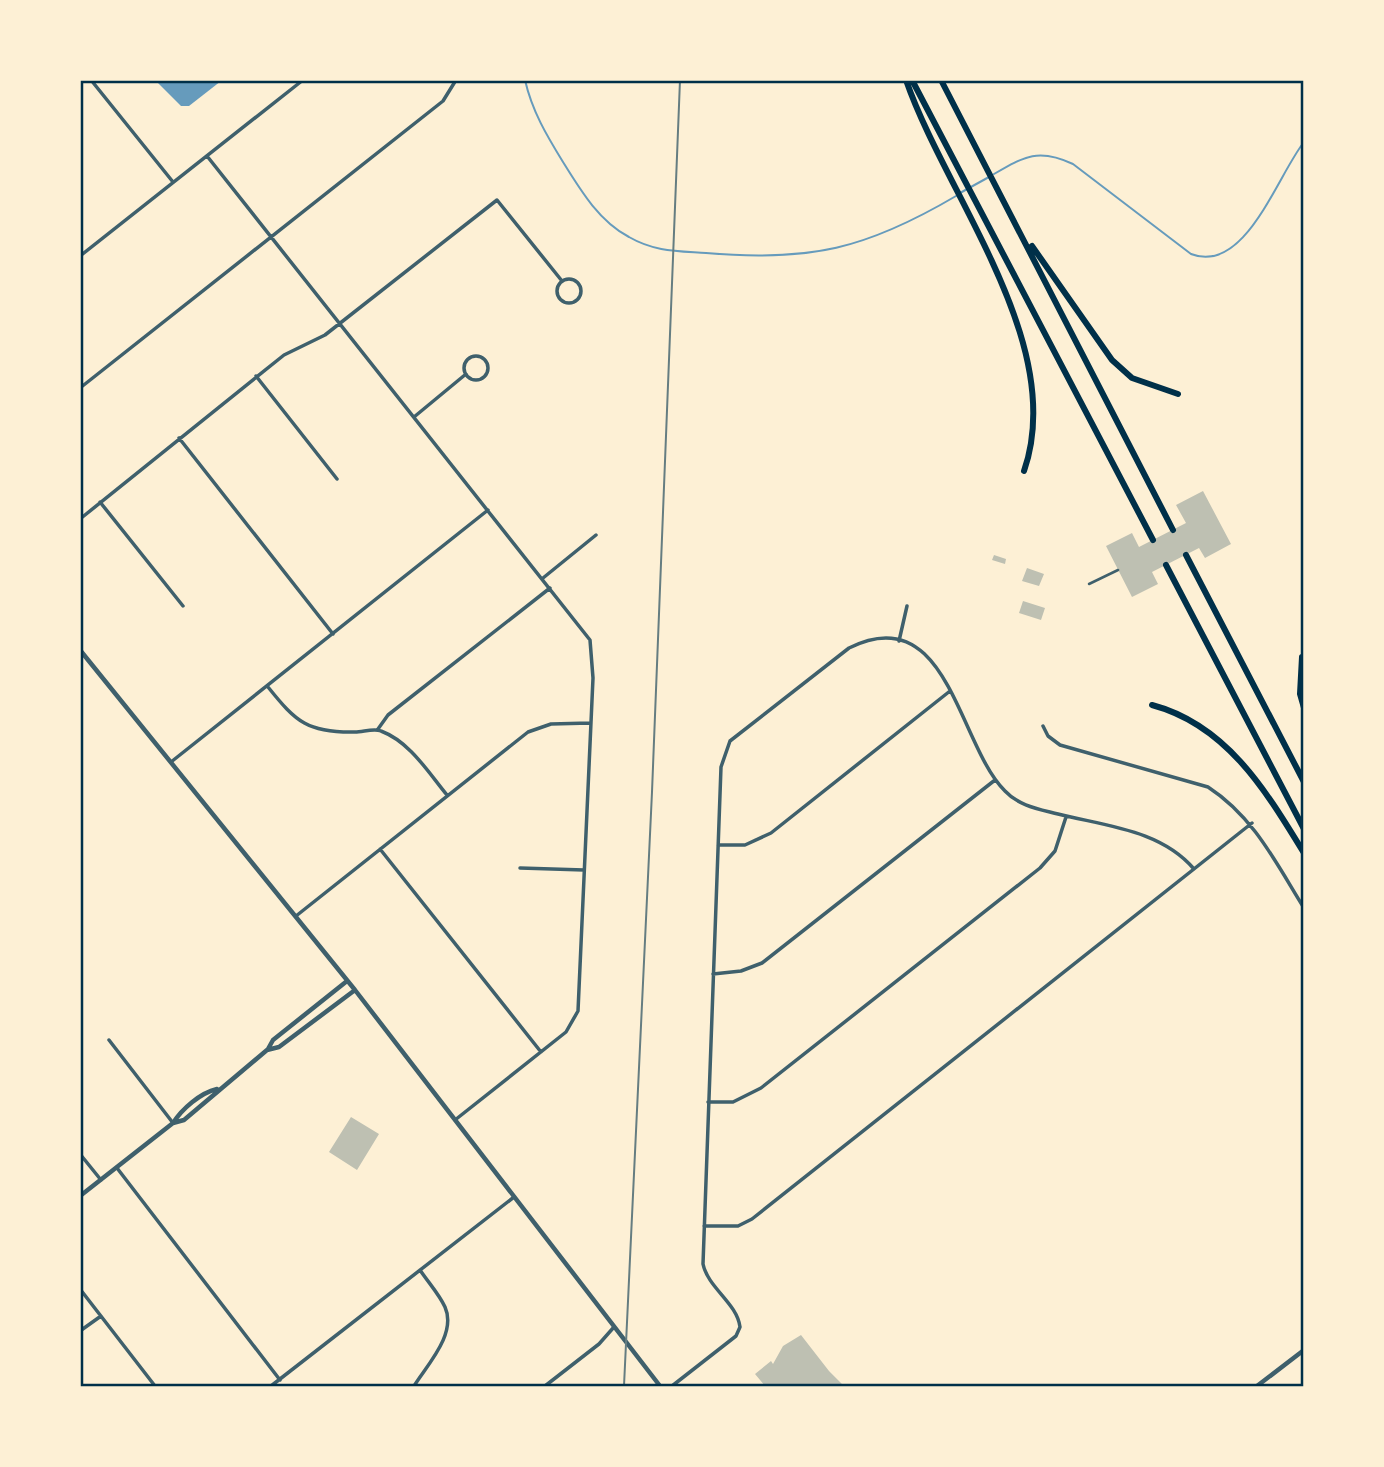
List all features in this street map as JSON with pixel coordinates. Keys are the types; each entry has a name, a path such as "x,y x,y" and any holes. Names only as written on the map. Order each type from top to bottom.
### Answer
{"highway":[{"path":"906,80 917,113 979,231 1011,306 1030,382 1034,419 1032,450 1024,471"},
{"path":"912,80 1153,540"},
{"path":"941,80 1173,530"},
{"path":"1020,229 1112,360 1132,377 1178,394"},
{"path":"1186,555 1304,782"},
{"path":"1166,565 1304,829"},
{"path":"1302,657 1300,694 1304,708"},
{"path":"1152,705 1175,712 1200,725 1240,759 1268,795 1304,853"}],"street":[{"path":"91,80 173,182"},
{"path":"80,256 303,80"},
{"path":"80,388 443,101 456,82"},
{"path":"207,156 587,635 592,656 578,1011 570,1027 455,1120"},
{"path":"80,519 256,376 292,350 319,339 497,200 562,281"},
{"path":"570,279 579,286 580,294 576,300 565,302 559,298 557,287 562,281 570,279"},
{"path":"478,356 485,360 487,372 482,378 471,379 466,374 465,363 470,357 478,356"},
{"path":"414,417 466,374"},
{"path":"256,376 337,479"},
{"path":"179,439 332,634"},
{"path":"100,502 183,606"},
{"path":"172,762 488,510"},
{"path":"543,578 596,536"},
{"path":"1089,584 1118,570"},
{"path":"379,729 388,715 550,588"},
{"path":"899,640 907,606"},
{"path":"672,1387 736,1336 740,1327 737,1316 704,1270 722,760 730,741 849,648 871,640 899,640 927,655 951,690 995,780 1022,804 1157,839 1178,852 1194,869"},
{"path":"80,650 355,990 660,1387"},
{"path":"268,687 293,717 309,727 348,732 379,729 411,750 447,795"},
{"path":"718,845 745,845 771,833 951,690"},
{"path":"296,916 447,795 536,728 551,724 590,723"},
{"path":"1043,726 1048,736 1060,746 1208,788 1230,801 1252,823 1304,908"},
{"path":"713,974 741,971 762,963 995,780"},
{"path":"708,1102 733,1102 761,1088 1029,877 1055,851 1066,816"},
{"path":"704,1226 738,1226 752,1219 1252,823"},
{"path":"380,849 541,1052"},
{"path":"520,868 584,870"},
{"path":"267,1050 272,1040 347,981"},
{"path":"80,1196 173,1124 179,1114 209,1091 218,1089 267,1050 279,1047 355,990"},
{"path":"109,1040 173,1124"},
{"path":"80,1154 101,1180"},
{"path":"117,1168 280,1380"},
{"path":"271,1387 514,1197"},
{"path":"414,1387 444,1339 448,1324 445,1308 420,1270"},
{"path":"80,1289 155,1387"},
{"path":"80,1331 101,1316"},
{"path":"545,1387 598,1344 614,1327"},
{"path":"1257,1387 1304,1350"}],"water":[{"path":"156,81 221,81 189,106 181,106"}],"building":[{"path":"1203,491 1231,544 1205,558 1199,548 1152,572 1158,584 1132,597 1106,546 1132,533 1139,547 1186,523 1176,505"},
{"path":"994,555 1006,559 1005,564 992,560"},
{"path":"1027,568 1044,574 1039,586 1022,581"},
{"path":"1023,601 1045,608 1041,620 1019,613"},
{"path":"351,1117 379,1134 357,1170 329,1152"},
{"path":"801,1335 844,1386 765,1386 755,1374 771,1361 773,1364 783,1346"}],"waterway":[{"path":"525,80 546,133 592,204 618,230 657,248 743,255 807,253 836,248 894,229 956,196"},
{"path":"994,174 1032,156 1061,159 1073,164 1191,254 1210,257 1228,250 1258,219 1304,142"},
{"path":"960,193 989,177"}],"railway":[{"path":"624,1386 652,792 680,80"}]}
